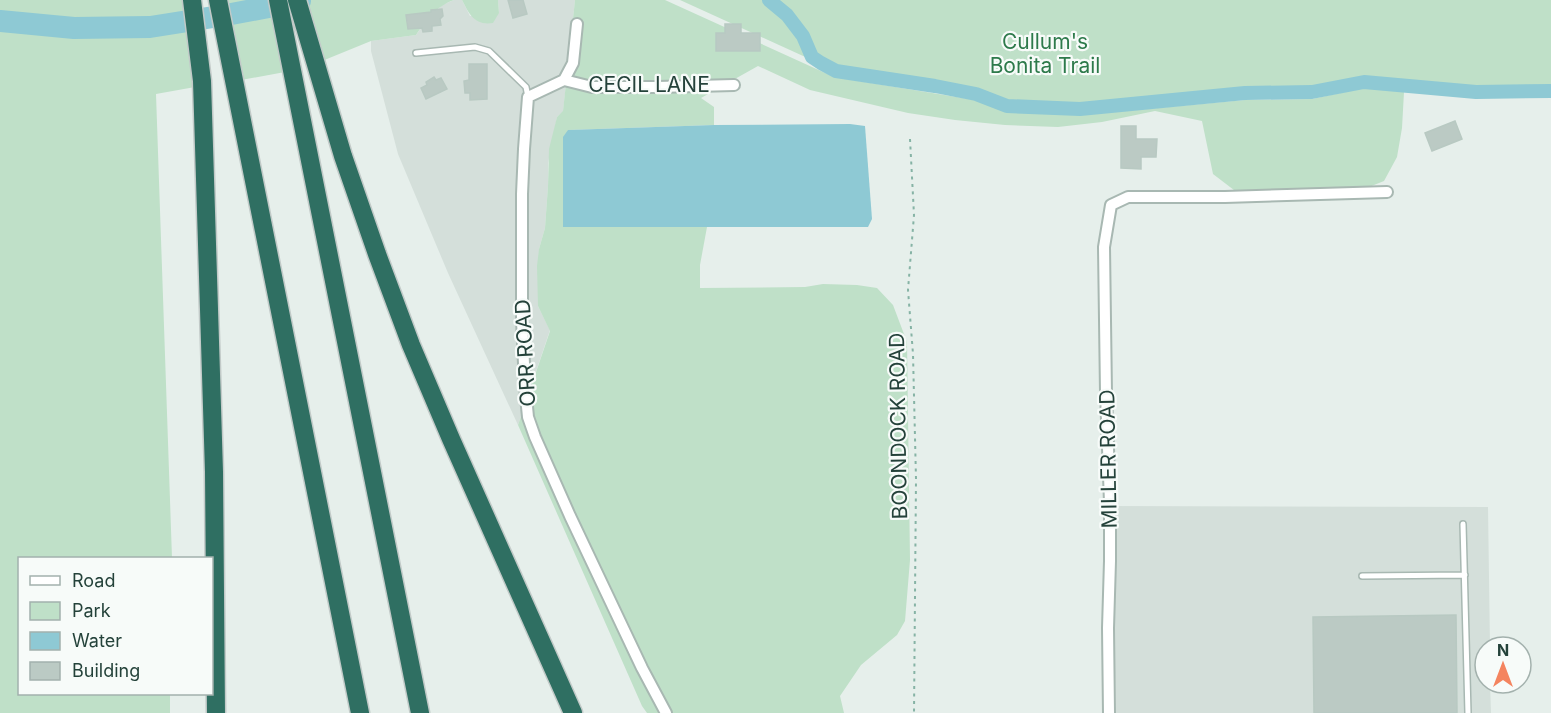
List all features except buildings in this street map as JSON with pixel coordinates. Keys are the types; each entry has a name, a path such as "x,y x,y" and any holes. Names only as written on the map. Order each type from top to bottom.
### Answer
{"highway":[{"path":"192,0 202,81 214,472 216,713"},
{"path":"218,0 360,713"},
{"path":"278,0 420,713"},
{"path":"297,0 343,156 411,345 573,713"}],"street":[{"path":"528,98 564,80 573,63 577,24"},
{"name":"CECIL LANE","path":"564,80 592,87 734,85"},
{"name":"ORR ROAD","path":"528,98 522,194 522,320 528,417 570,516 642,668 666,713"},
{"name":"MILLER ROAD","path":"1109,713 1110,514 1104,247 1111,205 1128,197 1225,197 1387,192"}],"lane":[{"path":"416,53 475,47 489,51 526,87 528,98"},
{"path":"1463,524 1468,713"},
{"path":"1362,576 1465,576"}],"path":[{"name":"BOONDOCK ROAD","path":"910,139 914,215 908,290 913,354 915,468 914,713"}],"shaded area":[{"path":"454,0 462,0 470,16 499,13 498,0 575,0 563,112 557,117 548,163 545,228 539,249 538,306 550,330 518,425 448,273 398,154 371,51 371,41 416,35 427,19 442,5"},
{"path":"1111,506 1488,507 1490,635 1473,635 1473,695 1490,695 1491,713 1116,713"}],"green space":[{"path":"0,0 186,0 195,87 156,94 172,557 18,557 18,695 170,695 170,713 0,713"},
{"path":"225,0 271,0 285,72 241,80"},
{"path":"304,0 454,0 437,10 416,35 371,41 322,61"},
{"path":"462,0 498,0 499,13 493,23 482,23 473,18"},
{"path":"575,0 665,0 834,77 975,100 1007,112 1081,115 1245,100 1312,99 1364,88 1404,92 1402,128 1397,157 1384,181 1344,197 1247,200 1213,174 1202,121 1155,111 1102,122 1058,127 955,120 908,113 810,90 758,66 701,98 714,107 714,125 568,130 563,227 707,227 700,265 700,288 805,287 823,284 877,288 893,305 907,342 910,560 905,621 897,635 861,665 840,696 844,713 647,713 518,425 550,331 538,306 537,266 545,228 549,149 557,117 563,111"},
{"name":"Cullum's Bonita Trail","path":"680,0 1551,0 1551,91 1470,92 1364,82 1312,92 1245,93 1080,109 1007,106 976,94 836,71"}],"water":[{"path":"850,124 865,126 872,219 868,227 563,227 563,137 568,130 714,125"}],"waterway":[{"path":"769,0 787,15 803,36 812,57 836,71 976,94 1007,106 1080,109 1245,93 1312,92 1364,82 1476,92 1551,91"},
{"path":"0,21 74,28 150,27 300,1"}]}
